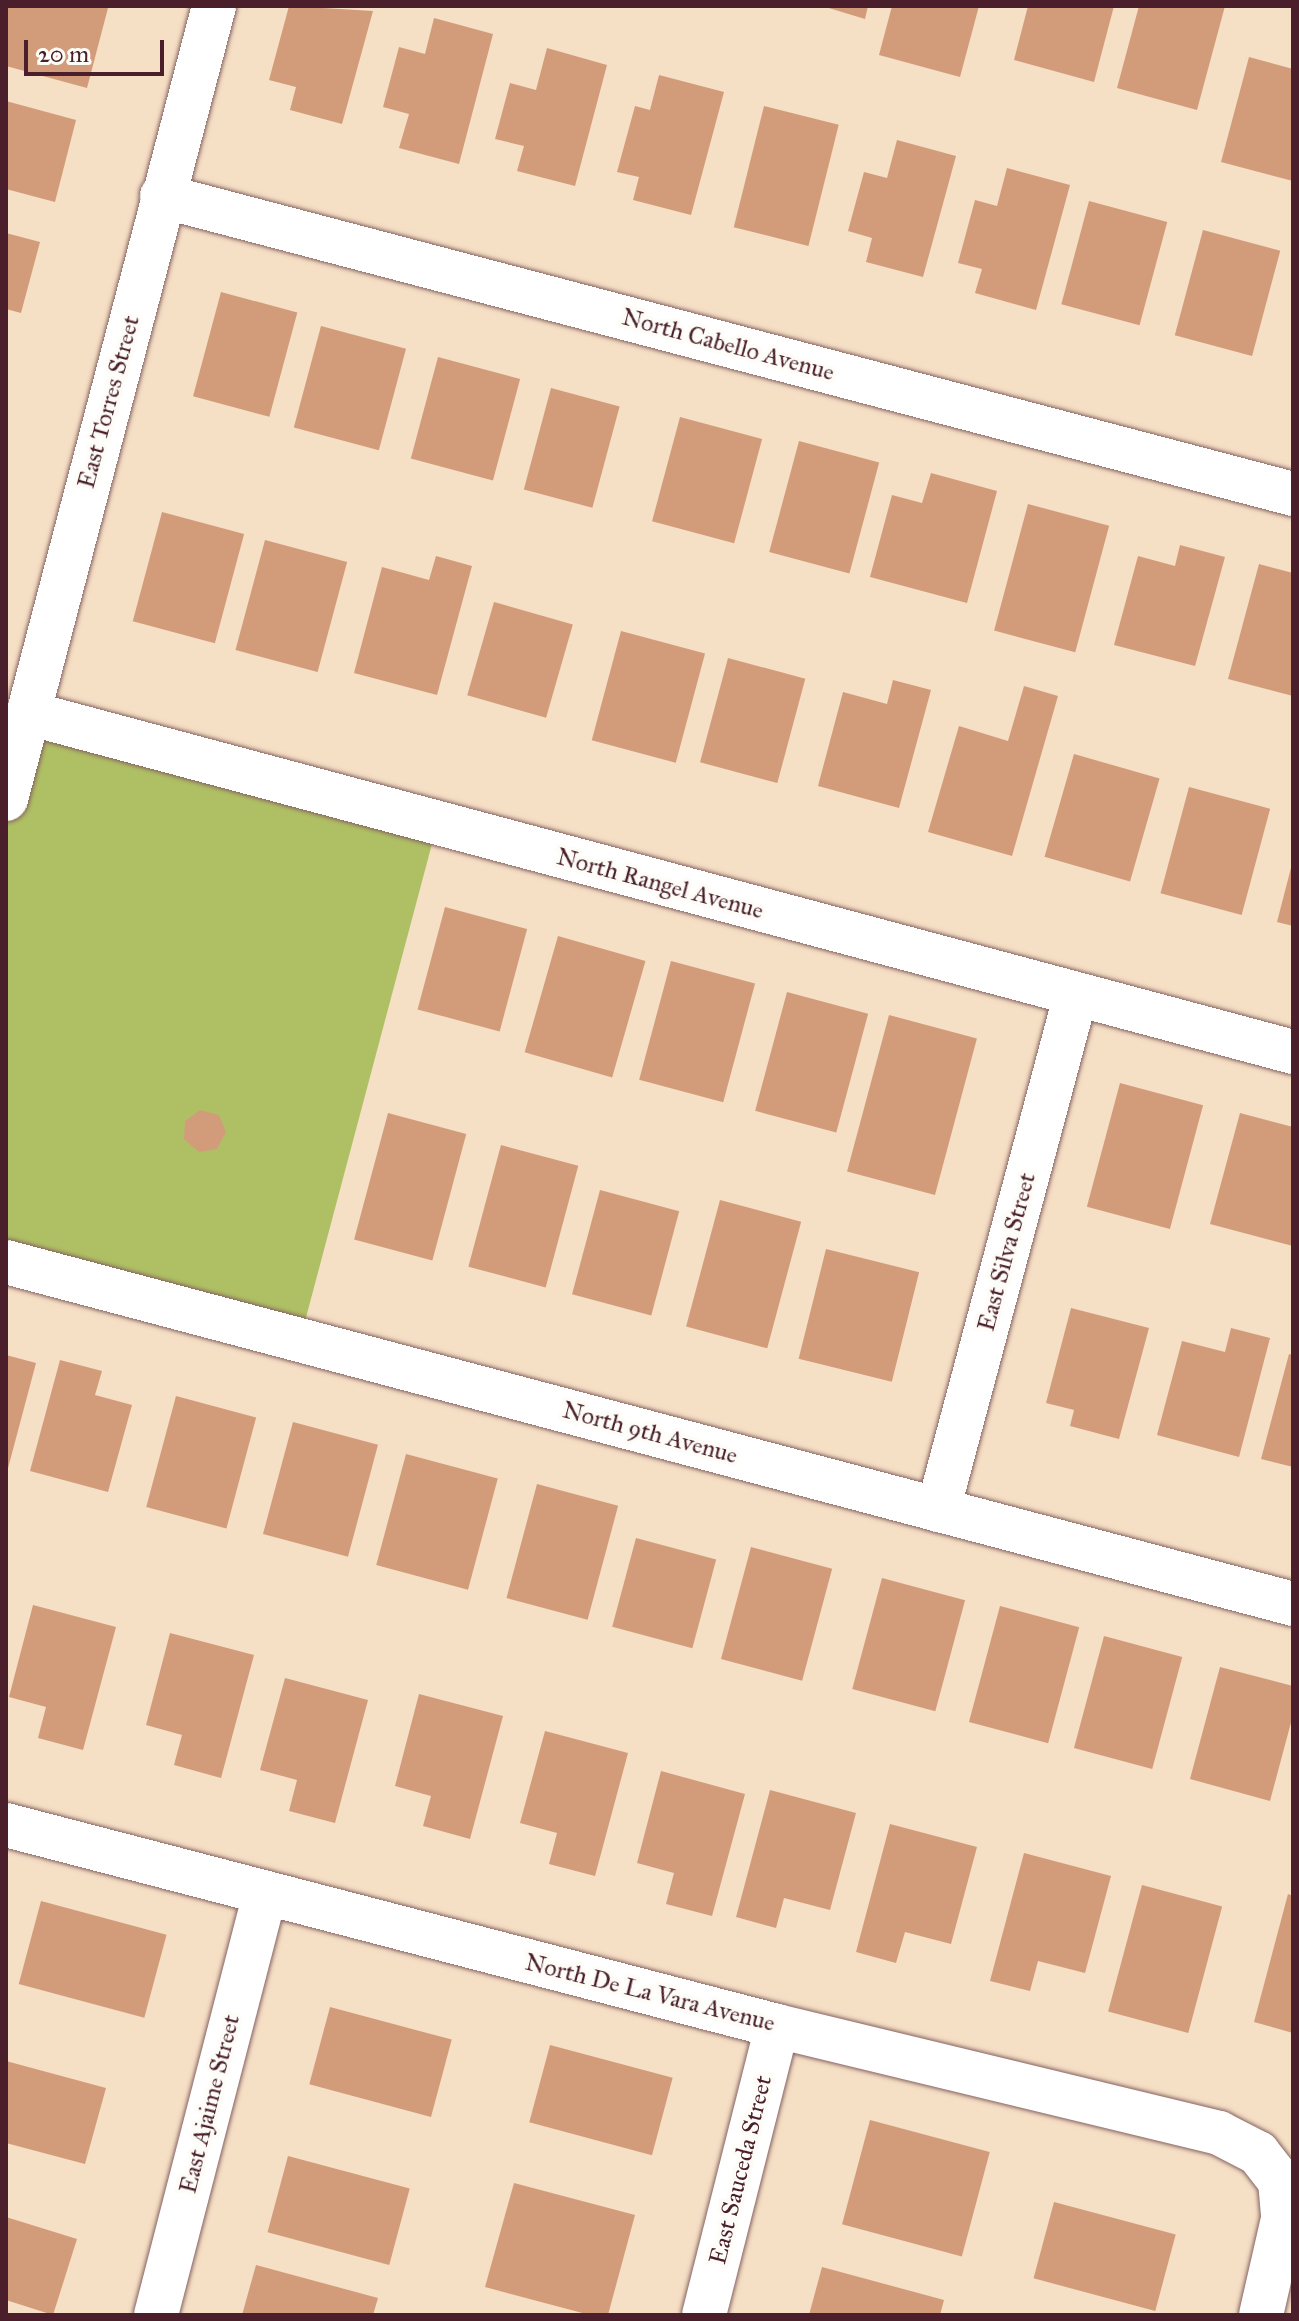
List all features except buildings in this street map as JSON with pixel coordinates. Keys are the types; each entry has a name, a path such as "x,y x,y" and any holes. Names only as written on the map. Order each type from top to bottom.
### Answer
{"street":[{"name":"East Torres Street","path":"6,799 214,6"},
{"name":"North Cabello Avenue","path":"162,196 1293,494"},
{"name":"North Rangel Avenue","path":"28,713 1293,1052"},
{"name":"East Silva Street","path":"938,1510 1076,994"},
{"name":"North 9th Avenue","path":"6,1262 1293,1604"},
{"name":"North De La Vara Avenue","path":"6,1825 777,2026 1219,2133 1258,2153 1280,2181 1283,2219 1261,2315"},
{"name":"East Ajaime Street","path":"156,2315 265,1893"},
{"name":"East Sauceda Street","path":"704,2315 777,2026"}],"green space":[{"path":"28,713 437,825 300,1340 6,1262 6,799"}]}
